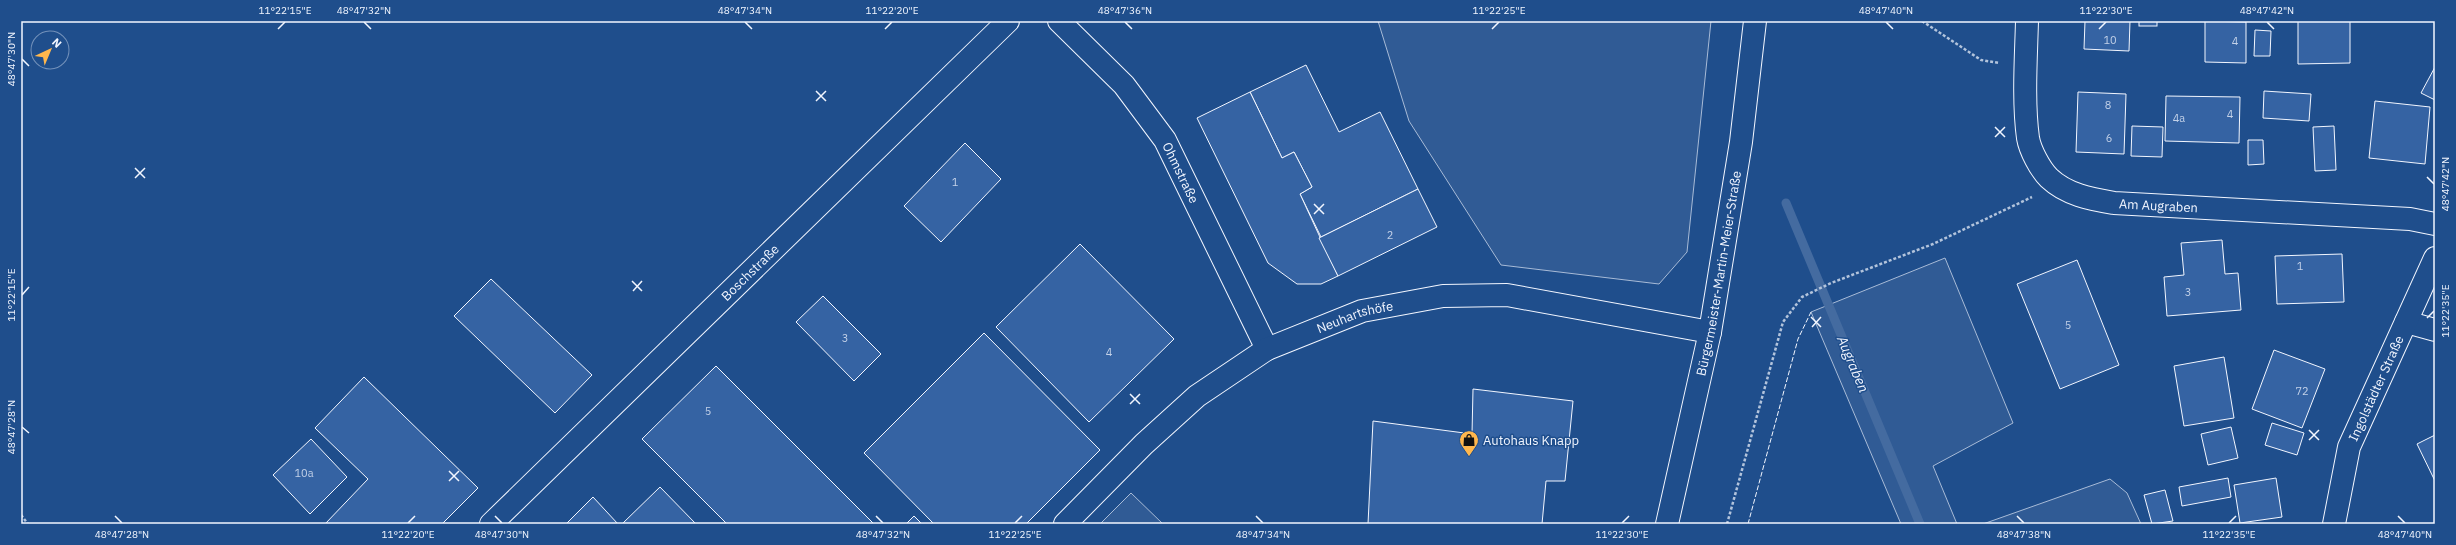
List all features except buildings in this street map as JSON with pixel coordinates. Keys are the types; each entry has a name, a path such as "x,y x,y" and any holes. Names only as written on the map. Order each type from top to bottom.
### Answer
{"street":[{"name":"Boschstraße","path":"491,524 1008,21"},
{"name":"Ohmstraße","path":"1059,21 1124,85 1165,140 1267,349"},
{"name":"Bürgermeister-Martin-Meier-Straße","path":"1667,524 1710,332 1741,142 1755,21"},
{"name":"Am Augraben","path":"2027,21 2026,67 2028,139 2036,157 2049,178 2086,198 2114,203 2410,219 2435,224"},
{"name":"Ingolstädter Straße","path":"2334,524 2349,447 2435,258"},
{"name":"Neuhartshöfe","path":"1065,524 1144,444 1197,396 1267,349 1362,311 1443,296 1507,295 1710,332"},
{"path":"2406,322 2435,330"}],"path":[{"path":"1922,21 1925,25 1981,60 2026,67"},
{"path":"1727,524 1783,322 1802,297 1832,283 1933,244 2015,206 2031,198 2049,178"},
{"path":"21,516 28,524"}],"shaded area":[{"path":"1378,21 1711,21 1687,252 1659,284 1501,265 1409,121"},
{"path":"1945,258 2013,423 1933,466 1957,524 1901,524 1811,312"},
{"path":"2110,479 2127,493 2141,524 1983,524"},
{"path":"1131,493 1163,524 1100,524"}],"waterway":[{"name":"Augraben","path":"1786,203 1920,524"}],"fence":[{"path":"1748,524 1798,339 1811,312"}],"place":[{"name":"Autohaus Knapp","path":"1469,457"}]}
